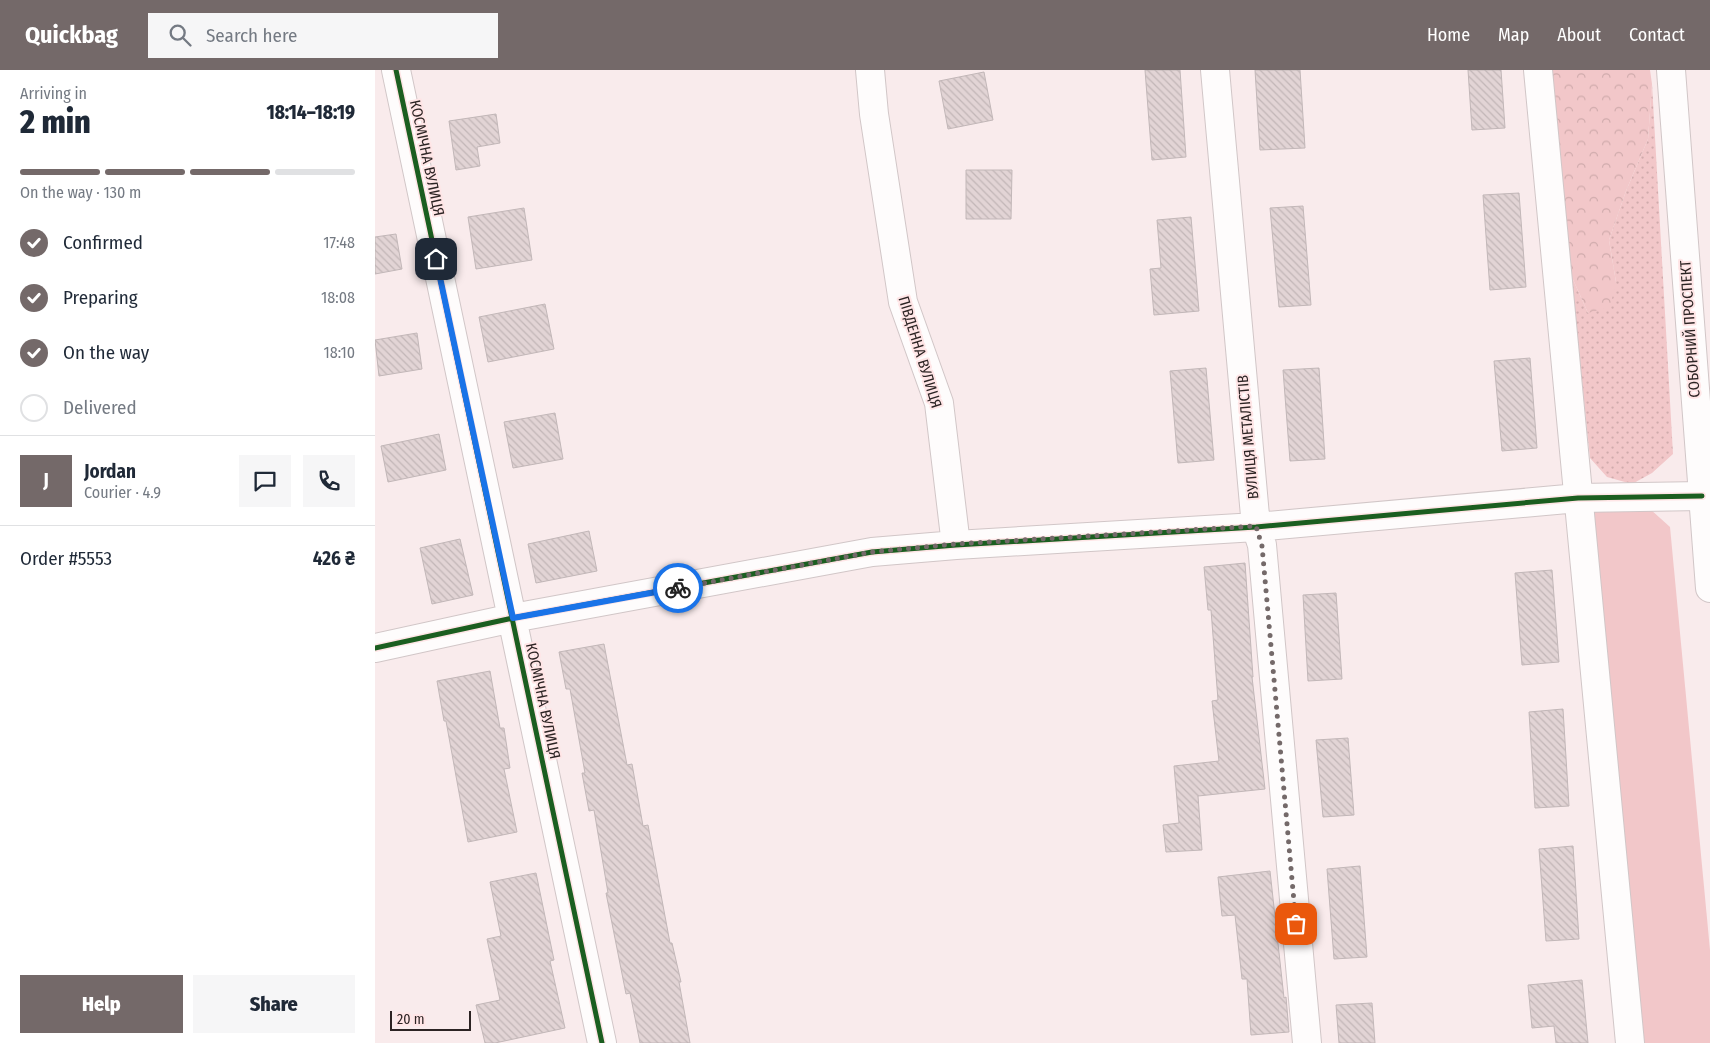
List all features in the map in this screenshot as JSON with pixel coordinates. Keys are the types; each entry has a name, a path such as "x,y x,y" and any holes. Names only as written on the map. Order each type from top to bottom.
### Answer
{"street":[{"name":"КОСМІЧНА ВУЛИЦЯ","path":"396,70 602,1043"},
{"name":"ПІВДЕННА ВУЛИЦЯ","path":"869,70 903,302 939,403 956,544"},
{"name":"ВУЛИЦЯ МЕТАЛІСТІВ","path":"1215,70 1256,526 1262,546 1307,1043"},
{"path":"1538,70 1630,1043"},
{"name":"СОБОРНИЙ ПРОСПЕКТ","path":"1671,70 1710,588"},
{"path":"375,648 513,618 872,552 956,544 1256,526 1578,498 1702,496"}],"green space":[{"path":"1551,70 1650,70 1652,84 1648,139 1626,191 1609,240 1616,282 1610,307 1588,313 1571,275"},
{"path":"1652,84 1673,454 1652,473 1632,484 1607,477 1590,458 1571,275 1588,313 1616,282 1609,240 1626,191 1648,139"},
{"path":"1650,509 1670,527 1710,950 1710,1043 1637,1043 1586,510"}],"building":[{"path":"1145,70 1180,70 1186,157 1152,160"},
{"path":"1255,70 1300,70 1305,148 1260,150"},
{"path":"1468,70 1501,70 1505,128 1472,130"},
{"path":"984,72 993,120 948,129 939,81"},
{"path":"496,114 500,143 477,147 480,166 456,170 449,121"},
{"path":"966,170 1012,170 1011,219 966,219"},
{"path":"1519,193 1526,287 1490,290 1483,195"},
{"path":"1303,206 1311,305 1279,307 1270,208"},
{"path":"524,208 532,260 476,269 468,217"},
{"path":"1191,217 1199,311 1154,315 1150,269 1161,268 1157,220"},
{"path":"396,234 402,269 375,274 375,237"},
{"path":"545,304 554,349 488,362 479,317"},
{"path":"417,333 422,369 379,376 375,340"},
{"path":"1530,358 1537,448 1502,451 1494,361"},
{"path":"1206,368 1214,460 1178,463 1170,371"},
{"path":"1319,368 1325,459 1290,461 1283,370"},
{"path":"555,413 563,459 513,468 504,422"},
{"path":"439,434 446,470 388,482 381,446"},
{"path":"589,531 597,571 536,583 528,544"},
{"path":"460,539 473,595 432,604 420,548"},
{"path":"1245,563 1252,677 1265,789 1198,796 1202,850 1166,852 1163,825 1179,823 1174,766 1219,761 1212,701 1218,700 1211,610 1208,610 1204,567"},
{"path":"1552,570 1559,662 1522,665 1515,573"},
{"path":"1336,593 1342,679 1308,681 1303,595"},
{"path":"604,644 627,765 632,764 643,826 648,825 670,943 672,943 681,982 679,982 690,1043 640,1043 630,993 626,994 606,893 608,893 594,810 589,811 582,773 585,773 570,689 566,689 559,652"},
{"path":"490,671 500,728 504,728 510,768 504,769 517,832 468,842 437,681"},
{"path":"1563,709 1569,806 1535,808 1529,712"},
{"path":"1348,738 1354,815 1323,817 1316,740"},
{"path":"1573,846 1579,939 1546,941 1539,849"},
{"path":"1360,866 1367,957 1334,959 1327,869"},
{"path":"1270,871 1289,1032 1251,1035 1247,979 1242,979 1235,915 1222,916 1218,877"},
{"path":"536,873 554,960 550,961 565,1028 495,1043 485,1043 476,1005 500,1000 487,939 501,936 490,882"},
{"path":"1582,980 1588,1043 1556,1043 1554,1026 1532,1028 1528,985"},
{"path":"1372,1003 1375,1043 1339,1043 1336,1005"}],"cycle path":[{"path":"396,70 602,1043"},
{"path":"375,648 513,618 872,552 956,545 1256,527 1578,498 1702,496"}],"way so far":[{"path":"678,588 872,552 956,544 1256,526 1262,546 1296,924"}],"route":[{"path":"436,259 513,618 678,588"}]}
